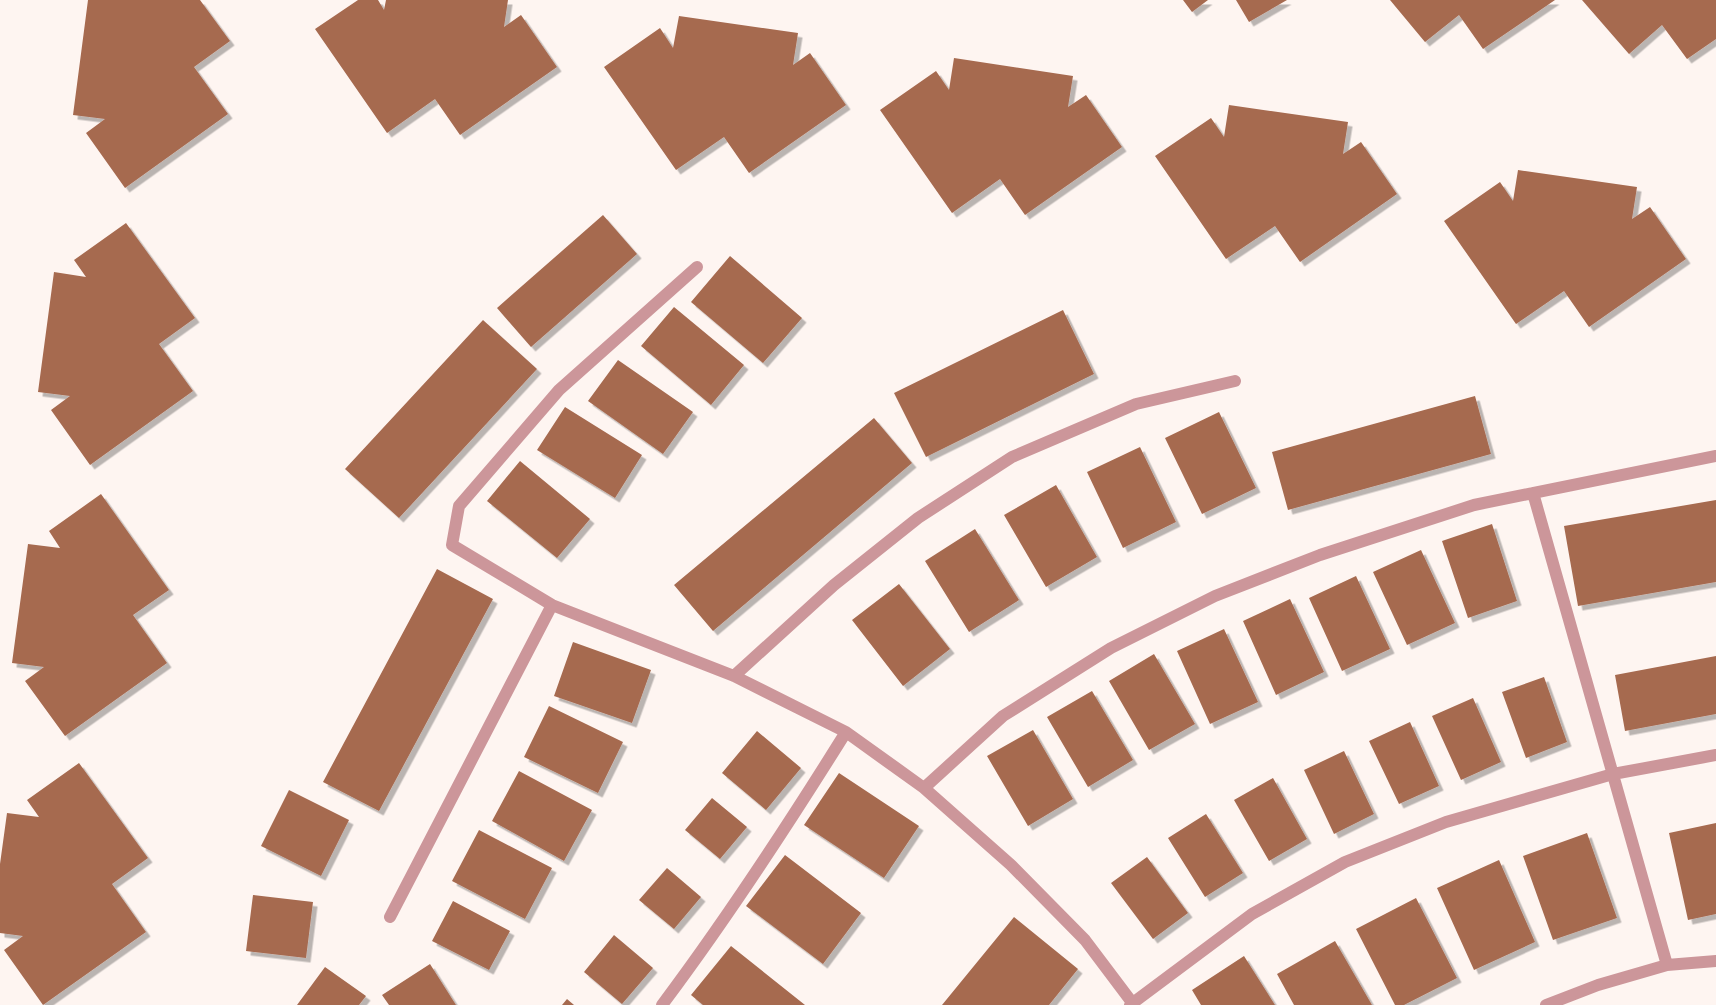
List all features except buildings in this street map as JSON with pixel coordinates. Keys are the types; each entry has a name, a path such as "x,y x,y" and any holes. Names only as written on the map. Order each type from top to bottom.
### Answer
{"street":[{"path":"697,267 559,390 459,506 452,545 552,606 734,676 846,732 924,788 1011,865 1085,940 1132,1004 1252,914 1345,862 1446,822 1613,774 1716,755"},
{"path":"734,676 834,585 910,524 1012,456 1136,404 1235,381"},
{"path":"924,788 1003,716 1111,648 1215,596 1320,555 1474,505 1716,456"},
{"path":"1533,493 1667,965"},
{"path":"390,917 552,606"},
{"path":"662,1005 785,830 846,732"},
{"path":"1546,1005 1598,986 1667,965 1716,961"}]}
